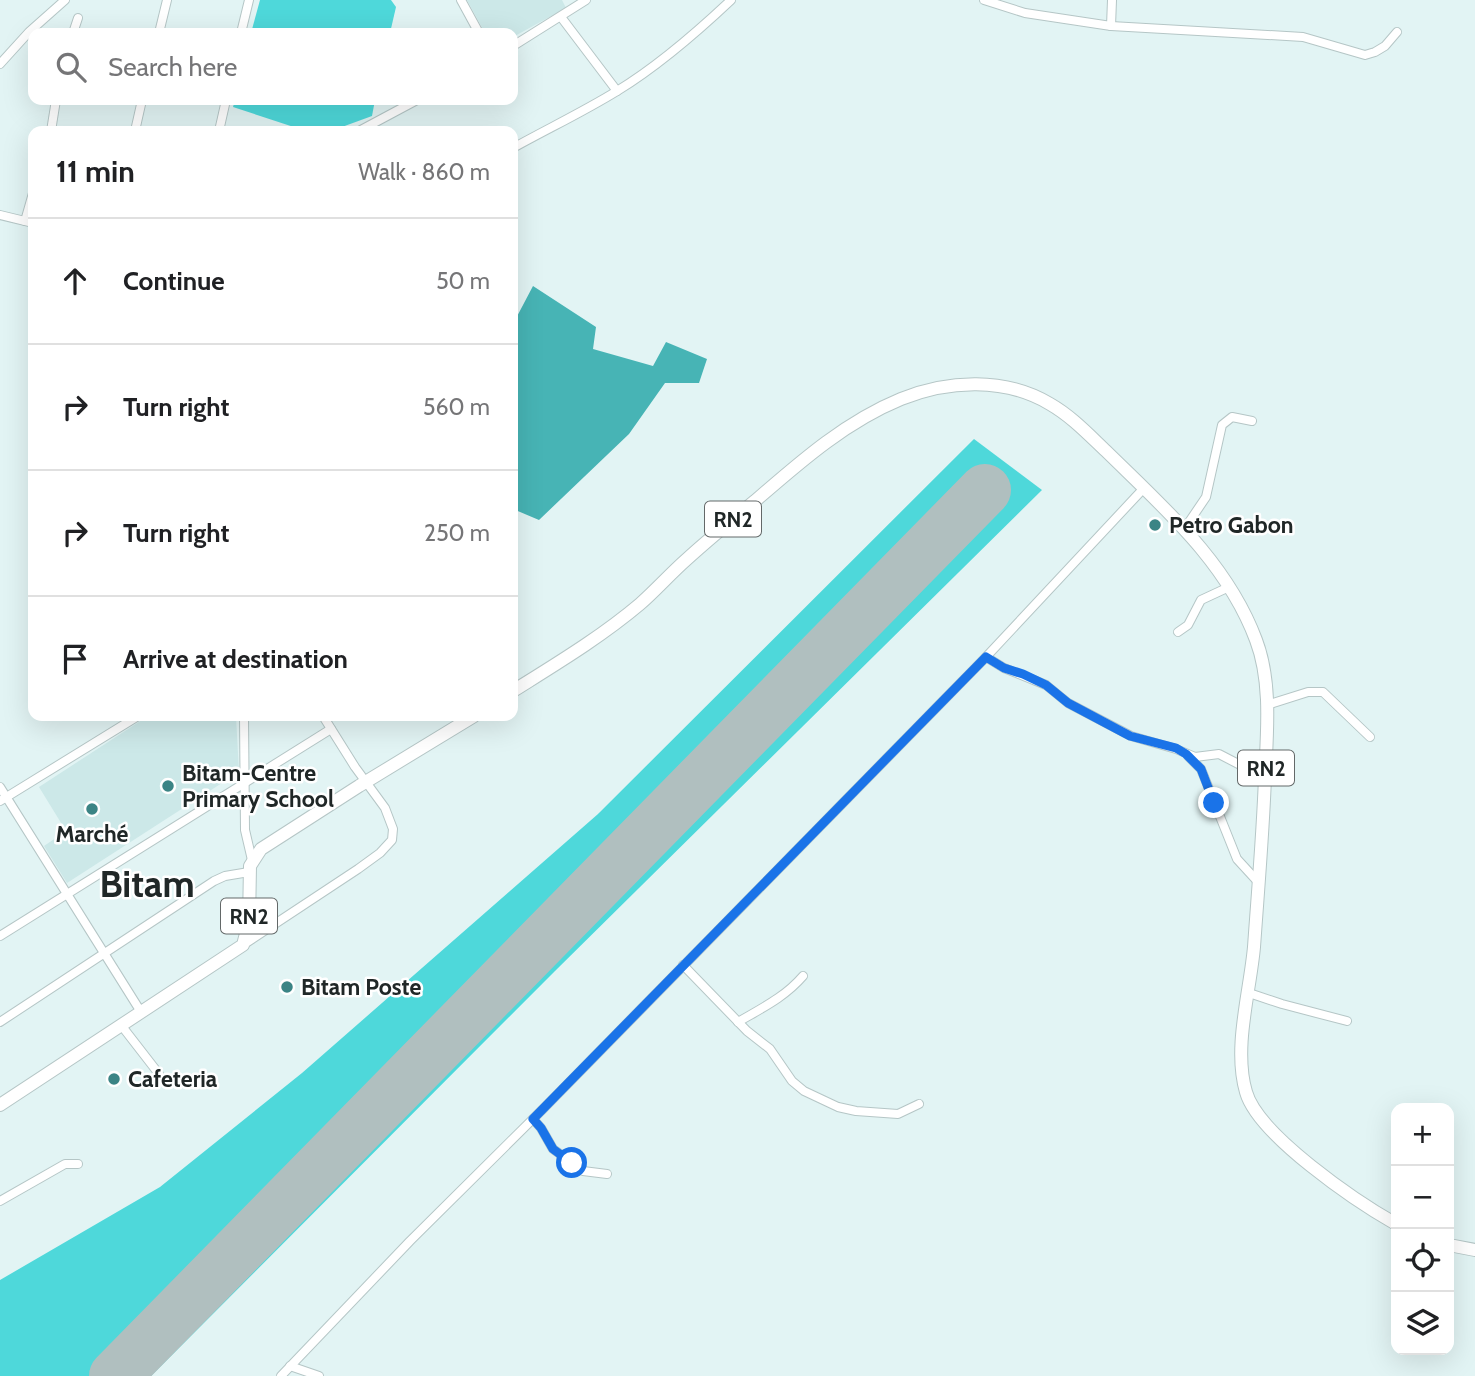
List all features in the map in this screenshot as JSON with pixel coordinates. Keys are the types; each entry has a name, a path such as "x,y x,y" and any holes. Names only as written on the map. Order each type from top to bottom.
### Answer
{"highway":[{"name":"RN2","path":"518,688 574,652 641,603 686,559 794,466 831,438 876,411 930,389 971,383 1018,391 1048,402 1069,417 1185,528 1209,557 1247,617 1263,663 1267,705 1259,883 1242,1039 1244,1088 1250,1106 1275,1134 1314,1167 1391,1221"},
{"path":"250,866 261,849 466,721"},
{"name":"RN2","path":"0,1105 243,945 249,922 250,866"},
{"path":"1454,1246 1475,1250"}],"street":[{"path":"34,28 65,0"},
{"path":"160,28 167,0"},
{"path":"242,28 249,0"},
{"path":"461,0 476,28"},
{"path":"518,43 586,0"},
{"path":"518,145 617,90 680,45 731,0"},
{"path":"984,0 1025,13 1111,26 1303,37 1365,55 1385,46 1397,32"},
{"path":"1111,26 1112,0"},
{"path":"561,17 617,90"},
{"path":"75,28 78,18"},
{"path":"0,64 28,33"},
{"path":"52,126 55,105"},
{"path":"136,126 141,105"},
{"path":"220,126 225,105"},
{"path":"368,126 408,105"},
{"path":"0,215 28,222"},
{"path":"1185,528 1206,497 1222,425 1232,417 1252,421"},
{"path":"281,1376 410,1241 986,657 1144,488"},
{"path":"1178,632 1188,625 1201,600 1228,587"},
{"path":"986,657 1004,668 1046,685 1074,707 1130,736 1176,748 1195,757 1219,754 1265,775"},
{"path":"1267,705 1308,692 1324,692 1370,737"},
{"path":"3,799 130,721"},
{"path":"0,1022 214,881 250,866 245,830 244,721"},
{"path":"243,945 388,847 394,835 385,808 365,782 327,721"},
{"path":"0,936 331,729"},
{"path":"1186,754 1201,769 1237,859 1259,883"},
{"path":"0,787 3,799 141,1013"},
{"path":"683,965 770,1049 797,1086 818,1098 856,1111 890,1115 919,1104"},
{"path":"738,1021 791,990 803,976"},
{"path":"1249,992 1282,1004 1347,1021"},
{"path":"121,1025 159,1074"},
{"path":"533,1119 553,1149 583,1171 607,1174"},
{"path":"0,1201 65,1164 78,1164"},
{"path":"290,1366 319,1376"}],"shaded area":[{"path":"260,0 391,0 396,7 391,28 252,28"},
{"path":"467,0 562,0 566,8 518,34 518,28 482,28"},
{"path":"374,105 372,116 345,126 291,126 233,107"},
{"path":"533,286 596,327 593,349 653,366 666,342 707,359 699,383 665,383 629,434 539,520 518,511 518,314"},
{"path":"974,439 1042,490 555,971 151,1376 0,1376 0,1280 160,1187 302,1073 598,814"},
{"path":"140,721 236,721 239,772 67,883 44,846 66,831 39,787"}],"runway":[{"path":"115,1376 985,490"}],"place":[{"name":"Petro Gabon","path":"1155,525"},
{"name":"Bitam-Centre Primary School","path":"168,786"},
{"name":"Marché","path":"92,809"},
{"name":"Bitam Poste","path":"287,987"},
{"name":"Cafeteria","path":"114,1079"}],"district":[{"name":"Bitam","path":"147,883"}],"route":[{"path":"572,1163 553,1149 533,1119 986,657 1004,668 1046,685 1081,711 1130,736 1176,748 1186,754 1201,769 1214,803"}]}
